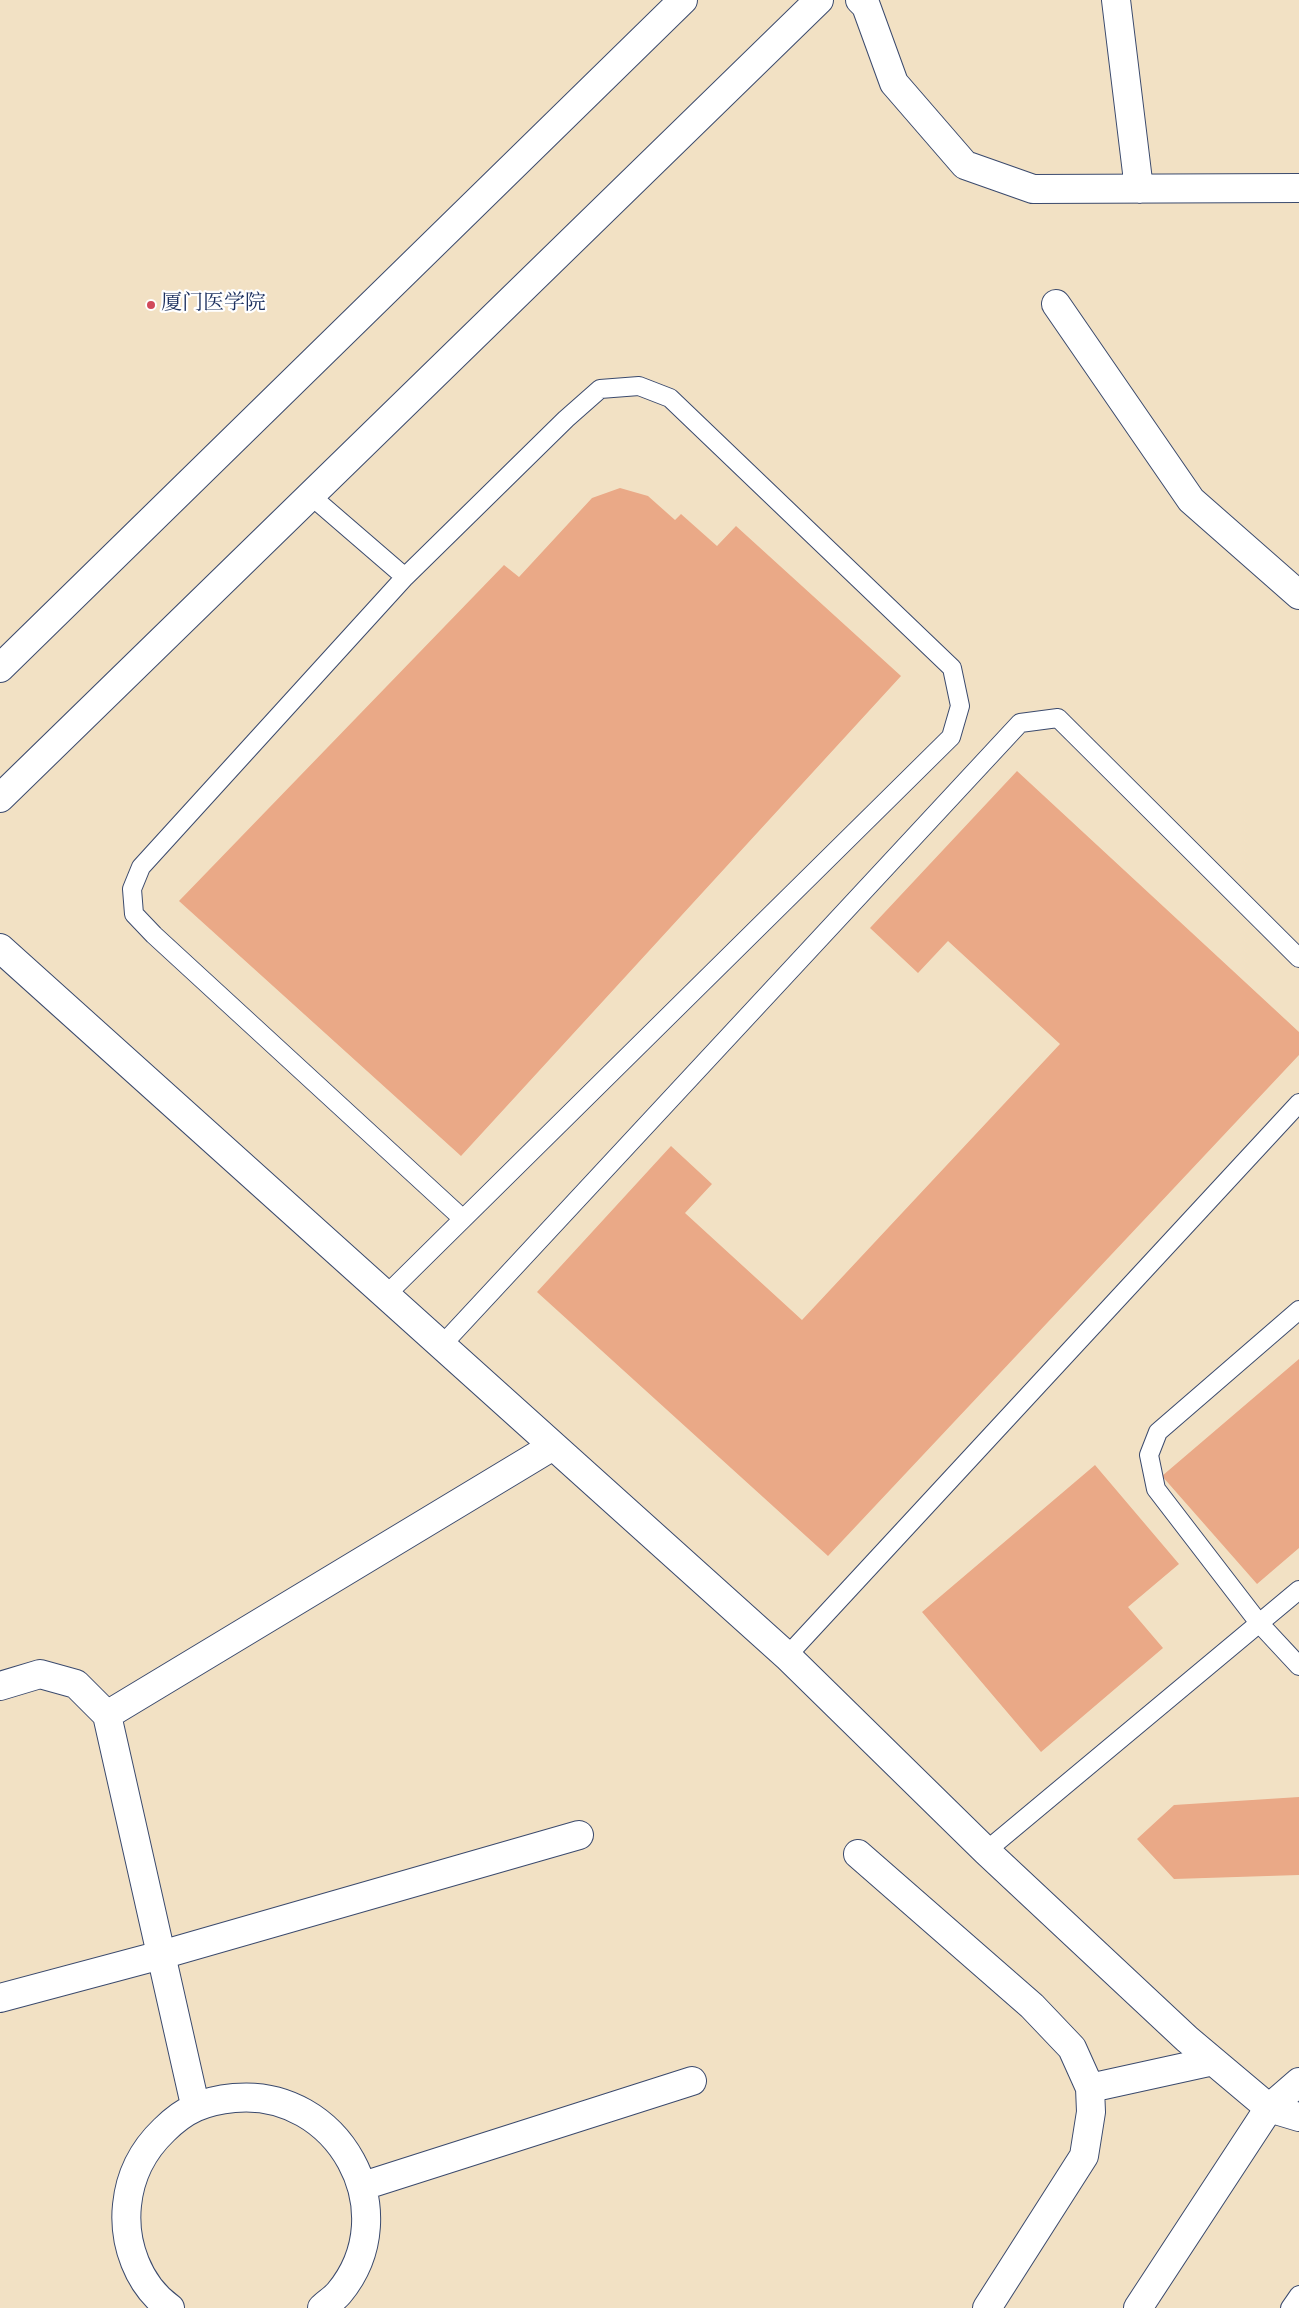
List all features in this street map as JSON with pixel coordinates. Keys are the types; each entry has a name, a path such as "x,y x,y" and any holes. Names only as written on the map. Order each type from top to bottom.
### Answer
{"street":[{"path":"0,668 683,0"},
{"path":"0,798 819,0"},
{"path":"860,0 866,6 894,83 965,166 1033,189 1299,188"},
{"path":"1116,0 1139,189"},
{"path":"1056,304 1191,500 1299,595"},
{"path":"0,948 787,1656 986,1851 1213,2061 1269,2108 1299,2117"},
{"path":"106,1716 553,1446"},
{"path":"0,1686 40,1674 76,1684 106,1716 195,2105"},
{"path":"0,1998 161,1955 580,1835"},
{"path":"858,1854 1032,2006 1072,2048 1090,2088 1091,2112 1084,2156 987,2308"},
{"path":"1090,2088 1213,2061"},
{"path":"363,2186 692,2081"},
{"path":"1138,2308 1269,2108 1299,2082"},
{"path":"170,2308 159,2300 135,2266 125,2226 129,2184 147,2146 177,2117 195,2105 215,2100 253,2096 290,2105 322,2124 347,2152 363,2186 366,2224 358,2260 339,2293 322,2308"}],"lane":[{"path":"386,1295 463,1219 951,737 960,706 952,668 670,398 639,386 600,389 566,419 405,577 141,866 132,889 134,914 154,935 463,1219"},
{"path":"310,495 405,577"},
{"path":"442,1346 1020,724 1058,718 1299,958"},
{"path":"787,1656 1299,1104"},
{"path":"1299,1310 1158,1432 1149,1455 1156,1489 1259,1623 1299,1666"},
{"path":"986,1851 1299,1590"},
{"path":"1290,2308 1299,2295"}],"building":[{"path":"620,488 648,496 675,520 681,514 717,546 736,526 901,676 461,1156 179,901 504,565 519,577 592,498"},
{"path":"1017,771 1299,1032 1299,1055 828,1556 537,1292 671,1146 712,1184 685,1213 802,1320 1060,1044 948,941 918,973 870,928"},
{"path":"1299,1359 1299,1548 1257,1584 1162,1476"},
{"path":"1095,1465 1179,1564 1128,1607 1163,1648 1041,1752 922,1612"},
{"path":"1299,1797 1299,1875 1174,1879 1137,1839 1174,1805"}],"place":[{"name":"厦门医学院","path":"151,305"}]}
